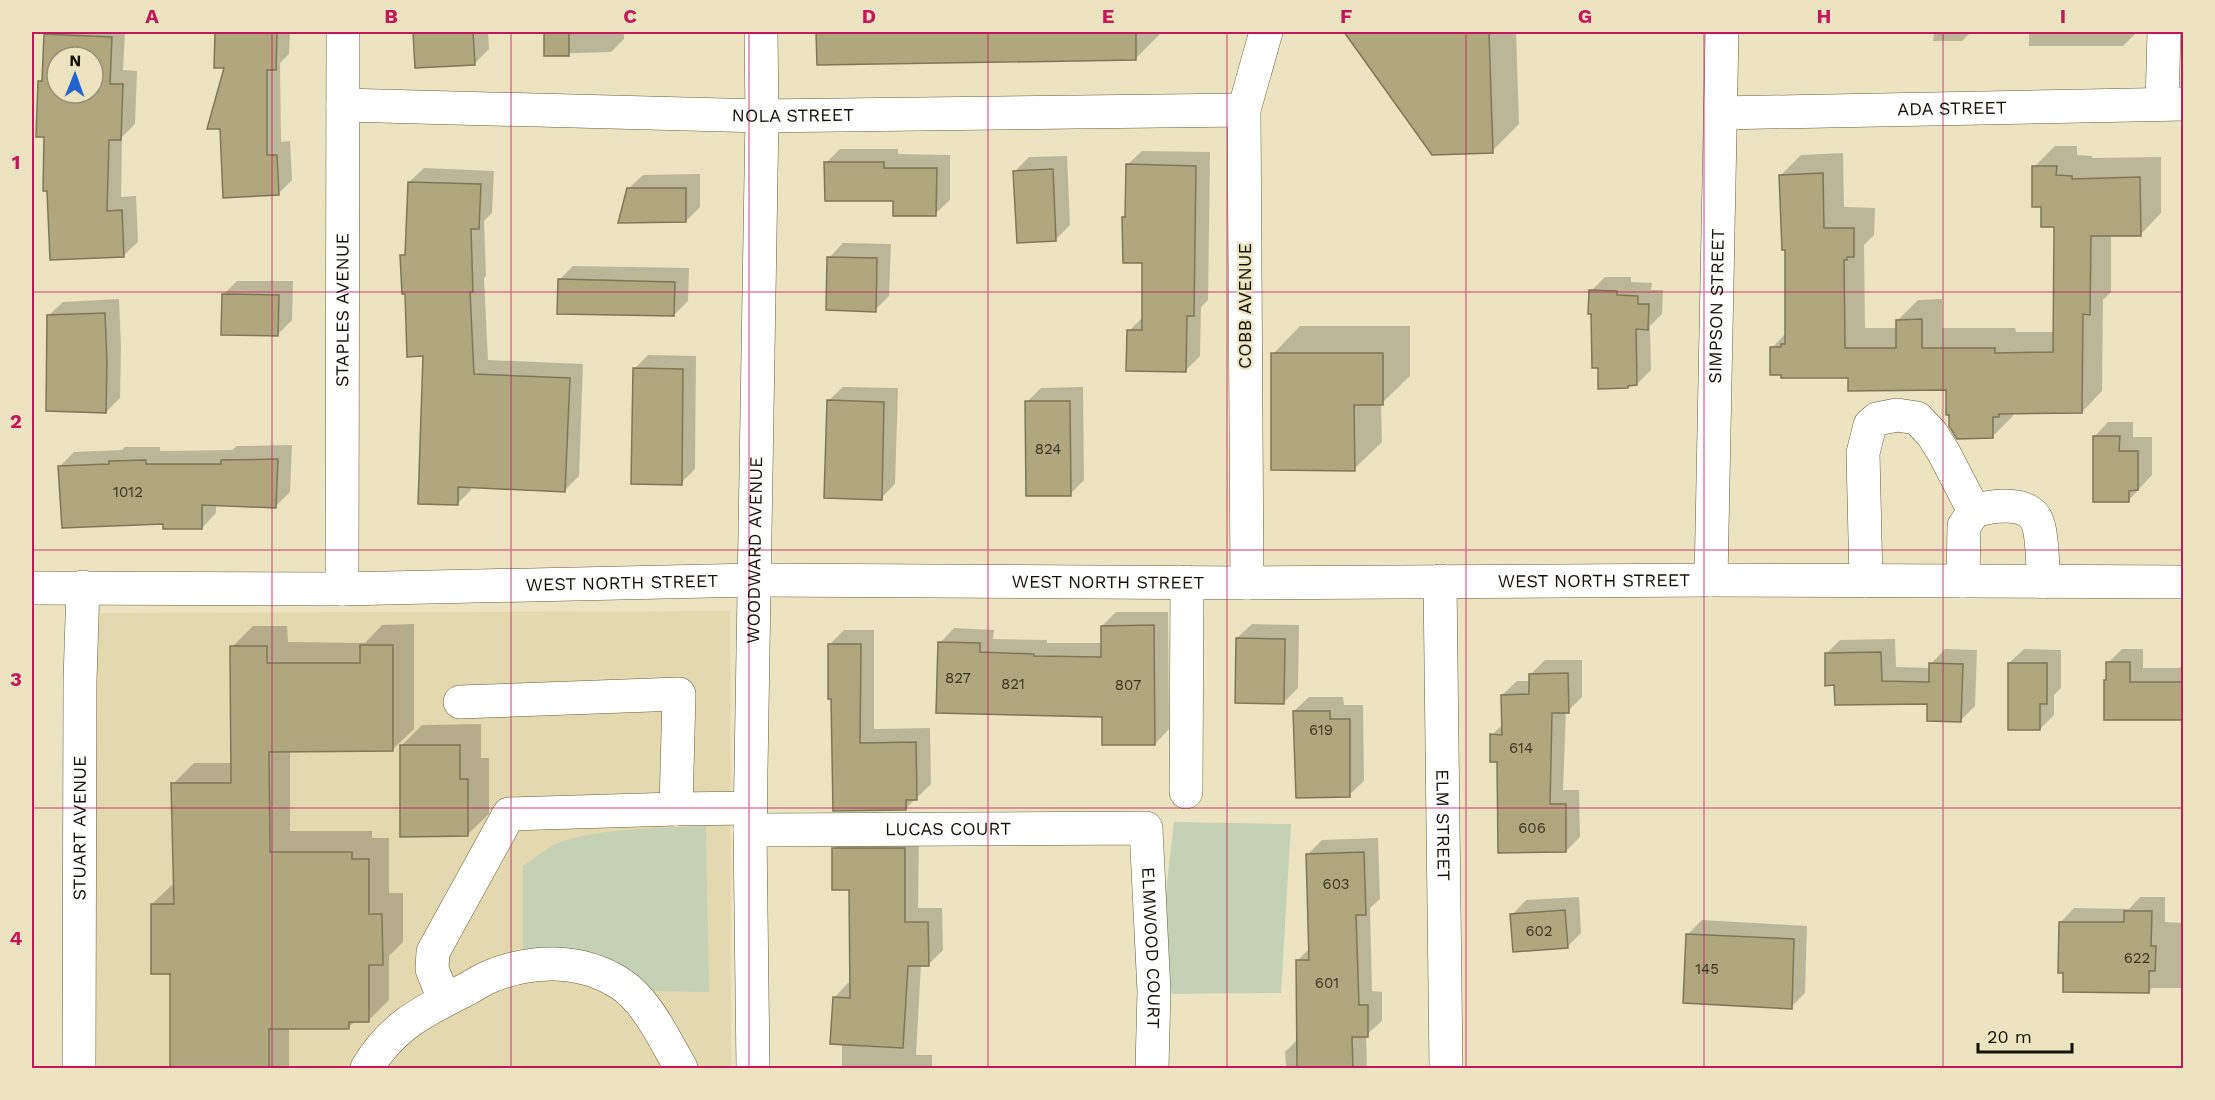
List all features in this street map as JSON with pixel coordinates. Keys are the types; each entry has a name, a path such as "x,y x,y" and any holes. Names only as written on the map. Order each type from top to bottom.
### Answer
{"street":[{"name":"STAPLES AVENUE","path":"342,589 343,32"},
{"name":"WOODWARD AVENUE","path":"753,1068 750,819 762,116 761,32"},
{"name":"COBB AVENUE","path":"1247,583 1244,110 1266,32"},
{"name":"SIMPSON STREET","path":"1711,580 1722,32"},
{"path":"2163,32 2173,104"},
{"name":"ADA STREET","path":"1722,113 2173,104"},
{"name":"NOLA STREET","path":"343,105 762,116 1244,110"},
{"path":"1866,580 1863,453 1870,425 1877,419 1897,415 1917,418 1932,434 1944,453 1974,511"},
{"path":"1963,581 1964,526 1974,511 1990,506 2026,510 2038,522 2044,582"},
{"name":"WEST NORTH STREET","path":"32,588 342,589 755,580 1247,583 1711,580 2184,582"},
{"name":"ELM STREET","path":"1440,581 1446,1068"},
{"path":"1186,792 1187,582"},
{"name":"STUART AVENUE","path":"80,1068 80,680 83,587"},
{"path":"460,702 680,694 676,809"},
{"name":"LUCAS COURT","path":"444,1000 432,969 433,952 510,814 676,809 750,819 1146,828"},
{"name":"ELMWOOD COURT","path":"1146,828 1154,992 1152,1068"},
{"path":"367,1068 379,1049 401,1026 444,1000 488,977 519,966 541,963 572,965 601,973 623,985 653,1017 681,1068"}],"shaded area":[{"path":"730,611 731,1068 93,1068 91,633 100,613"}],"green space":[{"path":"1174,822 1291,824 1281,993 1154,994"},
{"path":"706,826 709,992 645,991 523,956 523,866 558,843 592,834"}],"building":[{"path":"215,32 277,32 276,70 267,70 267,155 277,155 279,195 223,198 220,129 207,129 224,68 214,68"},
{"path":"413,32 473,32 475,65 415,68"},
{"path":"544,32 569,32 569,56 544,56"},
{"path":"816,32 1136,32 1136,60 817,65"},
{"path":"1344,32 1489,32 1493,153 1432,155"},
{"path":"44,34 112,37 110,84 123,84 121,140 109,140 107,211 122,210 124,257 50,260 47,191 43,191 44,137 36,137 38,81 42,81"},
{"path":"824,162 884,162 884,168 937,168 936,216 893,216 893,201 825,201"},
{"path":"1126,164 1196,166 1194,316 1187,316 1186,372 1126,371 1127,330 1142,330 1142,263 1123,263 1122,217 1125,217"},
{"path":"2032,166 2057,166 2056,175 2072,176 2072,179 2140,177 2141,236 2091,236 2090,315 2083,314 2082,413 1999,414 1999,417 1993,417 1993,438 1957,439 1949,426 1949,415 1946,415 1946,390 1848,391 1848,378 1781,378 1781,375 1770,375 1770,347 1781,347 1781,344 1785,344 1785,250 1782,250 1779,175 1823,173 1824,228 1854,228 1854,257 1847,257 1847,260 1844,260 1845,348 1896,348 1896,320 1922,319 1922,348 1995,348 1995,353 2053,352 2054,227 2041,227 2041,207 2032,207"},
{"path":"1053,169 1056,241 1017,243 1013,171"},
{"path":"408,182 481,184 479,229 471,229 473,292 470,292 474,374 570,378 565,492 458,487 458,505 418,504 423,356 407,357 405,294 402,294 400,255 405,255"},
{"path":"627,188 686,188 686,222 618,223"},
{"path":"827,257 877,258 876,312 826,310"},
{"path":"558,279 675,282 674,316 557,314"},
{"path":"1589,290 1617,291 1617,295 1638,296 1638,304 1649,304 1648,330 1636,329 1637,385 1628,386 1628,388 1598,389 1598,368 1592,368 1591,314 1588,314"},
{"path":"222,294 279,295 278,336 221,335"},
{"path":"105,313 106,413 46,411 47,315"},
{"path":"1271,353 1383,353 1383,405 1354,405 1355,471 1271,470"},
{"path":"633,368 683,369 682,485 631,484"},
{"path":"827,400 884,402 882,500 824,498"},
{"path":"1025,401 1070,401 1071,496 1026,496"},
{"path":"2093,436 2120,436 2119,451 2138,451 2138,490 2129,491 2129,502 2093,502"},
{"path":"278,459 276,508 202,505 202,529 163,529 163,524 62,528 58,466 109,464 109,461 146,460 146,464 221,464 221,460"},
{"path":"1154,625 1155,745 1102,745 1102,717 936,713 938,642 980,643 980,652 1101,657 1101,626"},
{"path":"1236,638 1285,639 1284,704 1235,703"},
{"path":"828,644 861,644 860,743 916,742 917,800 906,800 906,810 833,811"},
{"path":"360,645 393,645 393,751 269,752 270,852 352,852 352,859 369,859 369,914 382,914 383,965 369,965 369,1022 349,1022 349,1029 269,1029 269,1068 170,1068 170,974 151,974 151,904 174,904 171,783 231,783 230,646 267,646 267,663 360,663"},
{"path":"1881,652 1882,681 1929,682 1929,663 1963,664 1961,722 1927,721 1927,704 1835,705 1834,685 1825,686 1825,653"},
{"path":"2106,662 2130,662 2130,682 2184,682 2184,720 2104,720"},
{"path":"2008,663 2047,663 2047,704 2040,704 2040,730 2008,730"},
{"path":"1568,673 1569,713 1552,713 1550,804 1566,804 1566,852 1498,853 1497,762 1490,762 1490,734 1502,735 1501,695 1529,694 1529,674"},
{"path":"1293,711 1330,711 1330,719 1350,719 1350,797 1296,798"},
{"path":"400,745 460,745 460,779 468,779 468,836 400,837"},
{"path":"832,848 905,848 905,922 928,922 929,966 908,966 903,1048 830,1044 833,997 850,998 849,890 832,890"},
{"path":"1364,852 1366,915 1356,915 1359,1005 1368,1005 1368,1037 1352,1037 1353,1068 1297,1068 1296,960 1309,960 1306,854"},
{"path":"1565,910 1568,948 1513,952 1510,914"},
{"path":"2124,911 2152,911 2151,946 2156,946 2155,971 2149,971 2149,993 2063,992 2063,973 2058,973 2059,922 2124,922"},
{"path":"1686,934 1794,939 1792,1009 1683,1003"}]}
